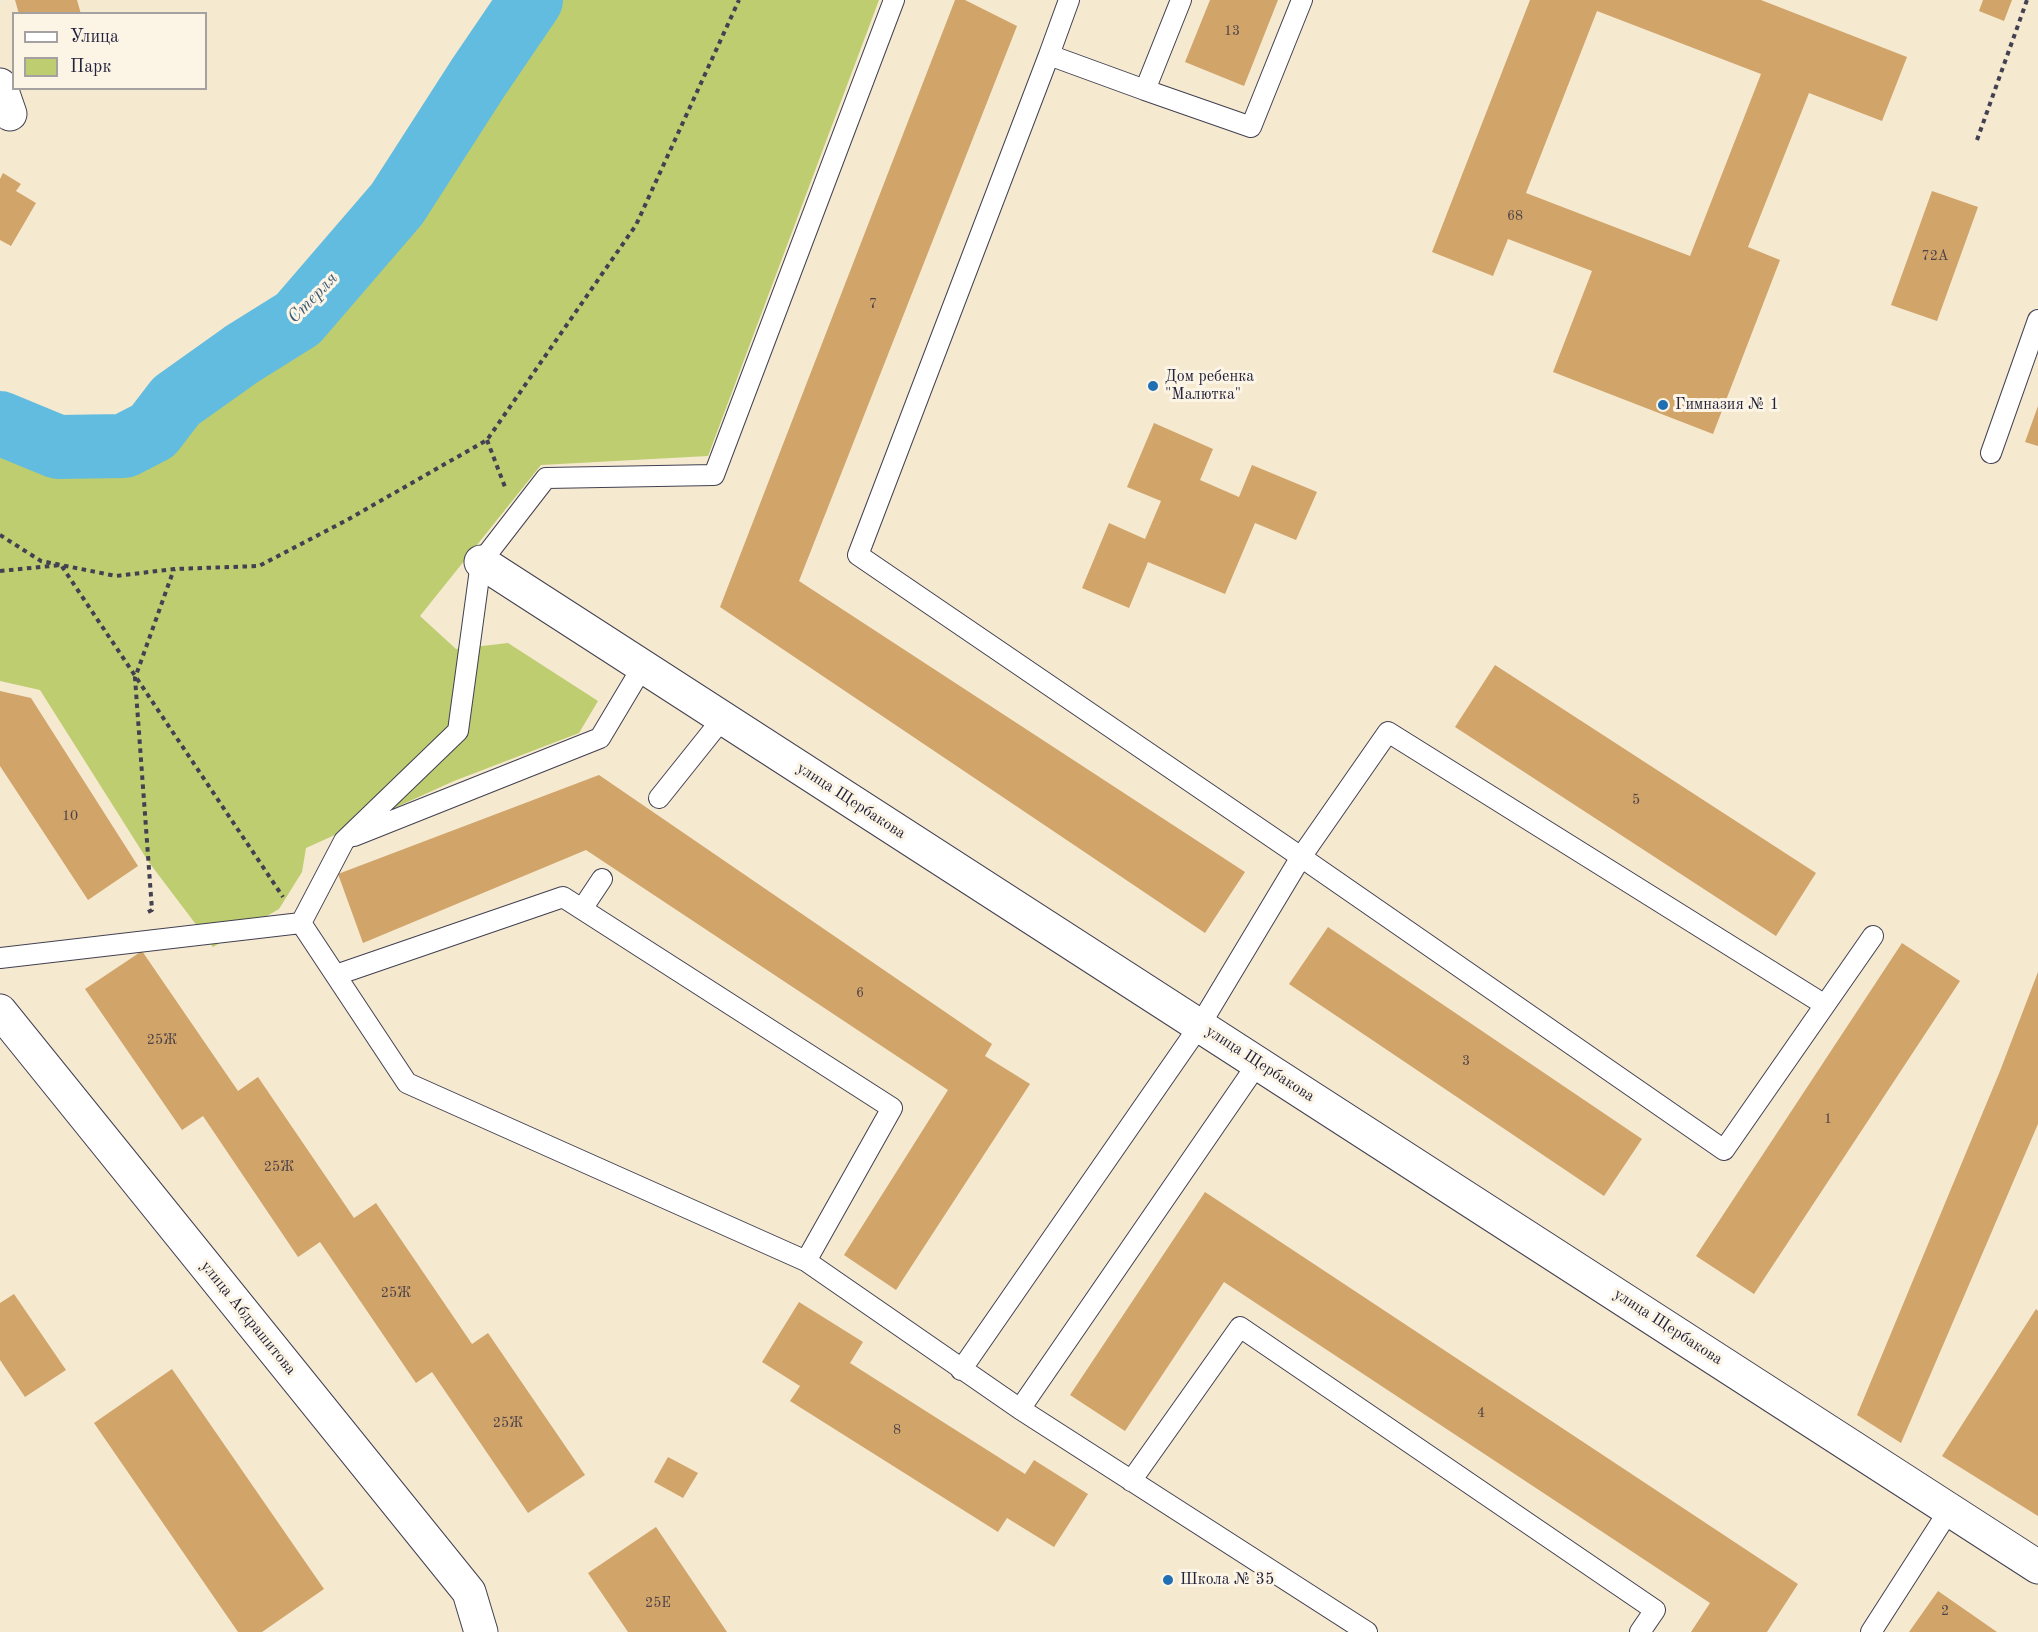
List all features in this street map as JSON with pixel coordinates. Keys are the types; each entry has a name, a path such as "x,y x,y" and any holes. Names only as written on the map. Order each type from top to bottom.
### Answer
{"street":[{"name":"улица Щербакова","path":"481,562 2038,1567"},
{"name":"улица Абдрашитова","path":"0,1011 469,1592 481,1632"}],"lane":[{"path":"301,923 344,841 458,731 481,562 546,478 714,475 894,0"},
{"path":"1069,0 858,555 1301,857 1724,1150 1873,936"},
{"path":"1145,90 1181,0"},
{"path":"1049,55 1251,127 1302,0"},
{"path":"1991,453 2038,320"},
{"path":"344,841 600,738 643,666"},
{"path":"659,798 723,718"},
{"path":"961,1370 1200,1025 1301,857 1388,732 1825,1005"},
{"path":"582,909 603,879"},
{"path":"336,975 563,897 892,1108 806,1261"},
{"path":"0,958 301,923"},
{"path":"301,923 407,1083 806,1261 1020,1410 1366,1632"},
{"path":"1020,1410 1258,1063"},
{"path":"1131,1481 1240,1327 1655,1610 1640,1632"},
{"path":"1871,1632 1950,1509"}],"path":[{"path":"0,535 41,561 116,576 174,568 259,566 347,520 487,440 636,225 740,0"},
{"path":"1977,140 2027,0"},
{"path":"487,440 516,516"},
{"path":"0,571 61,565"},
{"path":"61,565 301,923"},
{"path":"143,916 152,910 135,678 174,568"}],"green space":[{"path":"551,0 879,0 708,456 541,465 420,616 456,649 508,643 598,701 579,733 454,781 306,848 302,872 279,909 213,947 148,861 40,690 0,681 0,444 65,470 145,459 198,408 310,335 385,250"}],"building":[{"path":"15,0 77,0 80,12 18,12"},
{"path":"955,0 965,0 1017,26 799,581 1245,872 1205,933 720,607"},
{"path":"1210,0 1278,0 1244,86 1185,62"},
{"path":"1530,0 1761,0 1907,57 1882,121 1809,93 1748,247 1780,260 1713,434 1553,372 1592,271 1508,239 1493,276 1432,252","holes":["1597,11 1761,74 1690,256 1526,193"]},
{"path":"1983,0 2012,0 2004,21 1979,11"},
{"path":"3,173 21,184 16,191 36,203 11,246 0,240 0,179"},
{"path":"1932,191 1978,207 1937,321 1891,305"},
{"path":"2038,406 2038,446 2025,442"},
{"path":"1154,423 1213,449 1200,480 1239,497 1252,465 1317,492 1296,540 1255,523 1225,594 1148,562 1129,608 1082,588 1109,523 1145,539 1161,501 1127,487"},
{"path":"1495,665 1816,873 1776,936 1455,727"},
{"path":"0,691 31,698 138,866 88,900 0,766"},
{"path":"599,775 992,1044 985,1056 1030,1084 896,1290 844,1255 948,1090 586,850 363,943 338,874"},
{"path":"1328,927 1642,1139 1604,1196 1289,984"},
{"path":"1902,943 1960,981 1754,1294 1696,1256"},
{"path":"142,951 238,1091 258,1077 354,1218 376,1203 472,1344 488,1333 585,1475 528,1513 432,1372 416,1383 320,1242 298,1257 203,1116 182,1130 85,989"},
{"path":"2038,972 2038,1124 1901,1443 1857,1415 2000,1071"},
{"path":"1205,1192 1798,1584 1767,1632 1691,1632 1710,1603 1224,1282 1125,1431 1070,1395"},
{"path":"14,1294 66,1370 25,1397 0,1360 0,1303"},
{"path":"799,1302 863,1342 850,1363 1025,1474 1034,1460 1088,1494 1054,1547 1007,1518 998,1532 790,1401 800,1386 762,1362"},
{"path":"2036,1309 2038,1311 2038,1516 1942,1456"},
{"path":"172,1369 324,1589 262,1632 238,1632 94,1423"},
{"path":"668,1457 698,1473 683,1498 654,1482"},
{"path":"656,1527 727,1632 628,1632 588,1573"},
{"path":"1938,1591 1997,1632 1909,1632"}],"waterway":[{"name":"Стерля","path":"0,423 58,447 124,446 153,431 176,401 242,354 298,319 397,204 531,0"}],"place":[{"name":"Дом ребенка \"Малютка\"","path":"1153,386"},
{"name":"Гимназия № 1","path":"1663,405"},
{"name":"Школа № 35","path":"1168,1580"}]}
